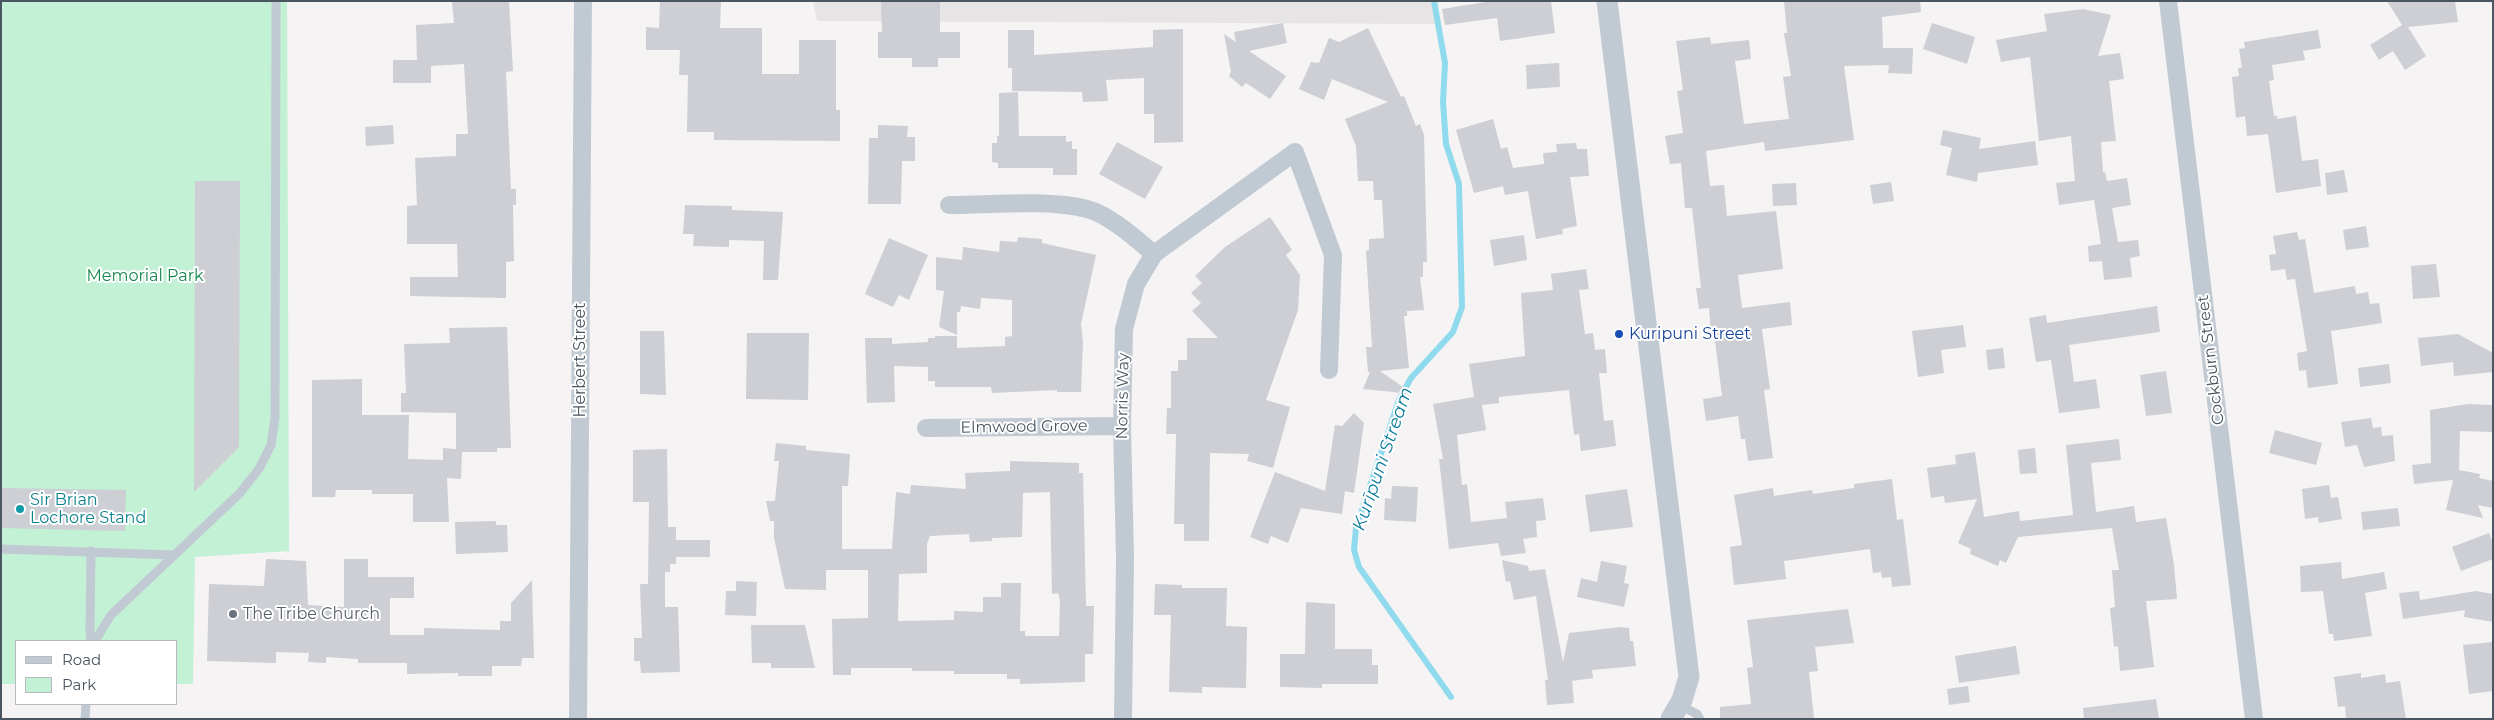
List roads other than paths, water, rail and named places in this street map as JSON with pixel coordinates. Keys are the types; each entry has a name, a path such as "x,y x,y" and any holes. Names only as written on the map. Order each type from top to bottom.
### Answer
{"street":[{"name":"Herbert Street","path":"578,719 583,1"},
{"path":"1607,1 1689,677 1675,712"},
{"name":"Cockburn Street","path":"2168,1 2254,719"},
{"name":"Norris Way","path":"1123,719 1125,558 1122,426 1124,329 1136,284 1154,254 1295,152 1332,255 1329,370"},
{"path":"949,205 1041,204 1088,210 1122,228 1154,254"},
{"name":"Elmwood Grove","path":"926,428 1122,426"}],"lane":[{"path":"94,640 111,615 239,494 259,469 271,445 275,409 276,1"},
{"path":"1,549 91,550 155,556 174,555"},
{"path":"91,550 93,640"},
{"path":"86,705 86,719"},
{"path":"1675,712 1697,714 1700,719"}],"waterway":[{"name":"Kurīpuni Stream","path":"1434,1 1445,63 1443,102 1446,144 1459,184 1462,307 1453,332 1411,378 1399,400 1356,528 1354,550 1359,567 1451,697"}],"place":[{"name":"Kuripuni Street","path":"1619,334"},
{"name":"Sir Brian Lochore Stand","path":"20,509"},
{"name":"The Tribe Church","path":"233,614"}],"park label":[{"name":"Memorial Park","path":"145,276"}]}
